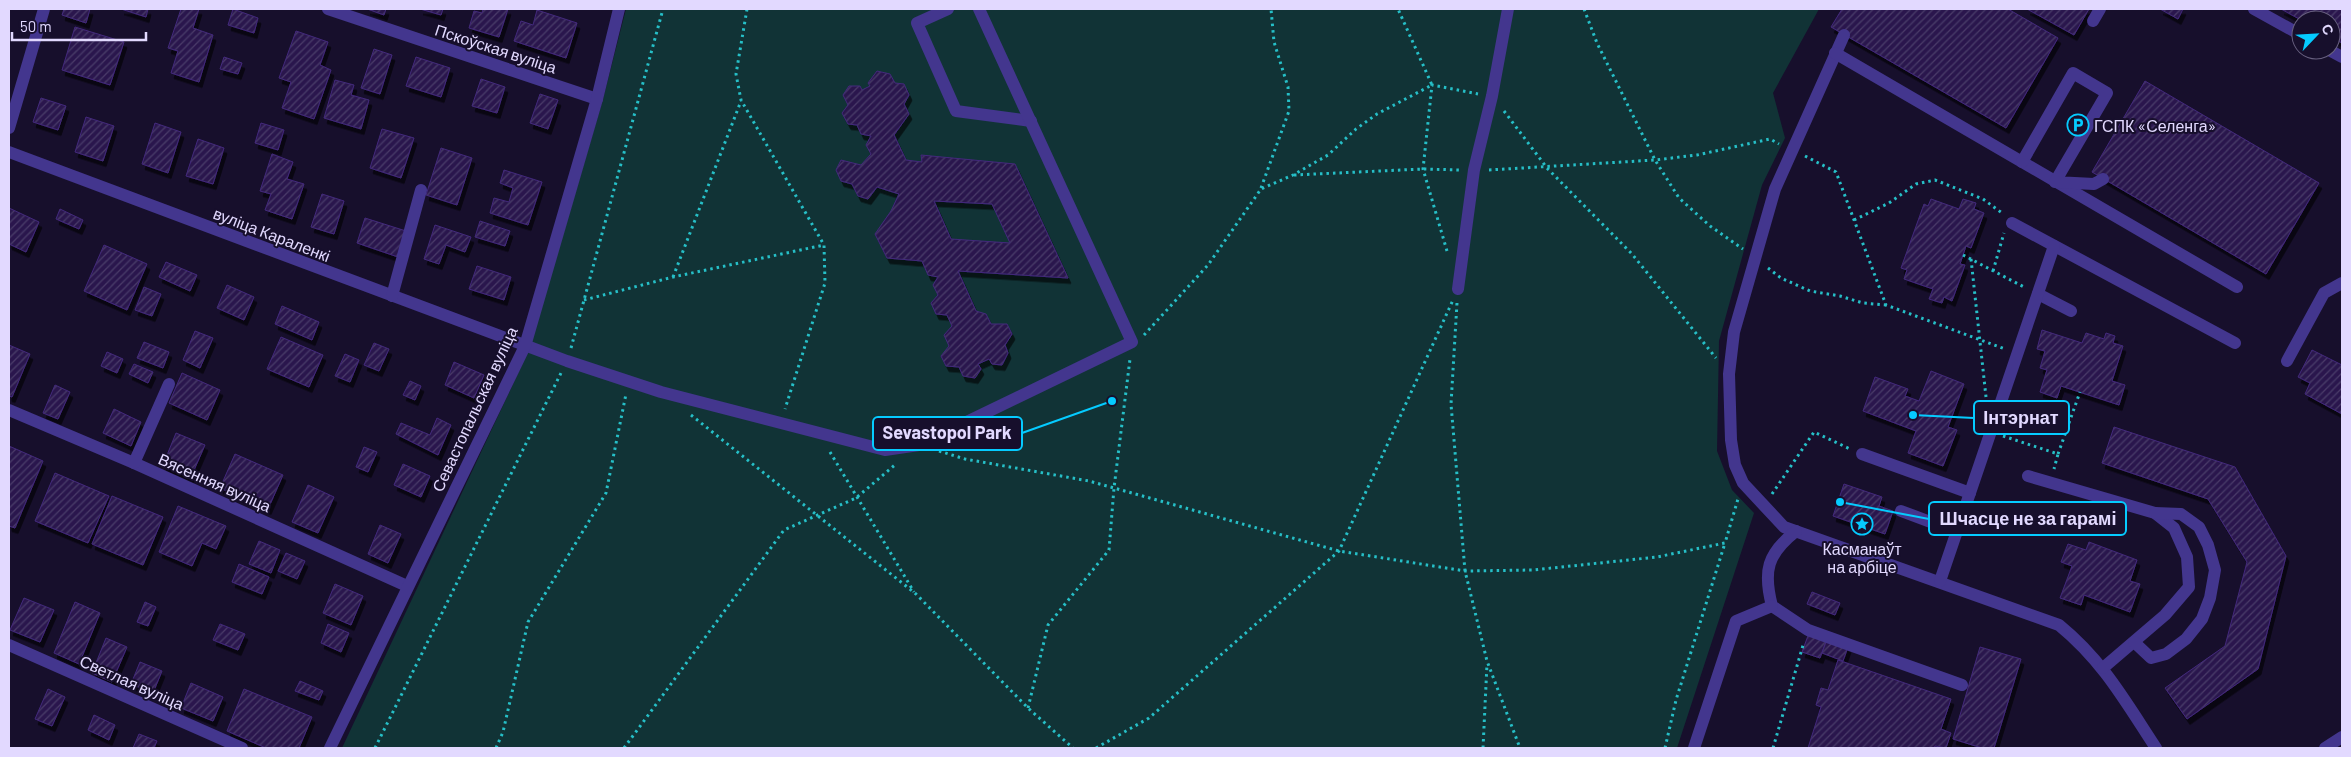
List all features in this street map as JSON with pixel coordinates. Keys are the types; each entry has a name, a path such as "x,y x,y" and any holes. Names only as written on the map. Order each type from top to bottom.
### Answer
{"street":[{"path":"9,128 44,9"},
{"name":"Пскоўская вуліца","path":"328,9 597,99"},
{"name":"Севастопальская вуліца","path":"330,748 525,346 597,99 619,9"},
{"path":"948,9 917,24 956,111 1030,121"},
{"path":"979,9 1132,342"},
{"path":"1458,288 1474,170 1492,96 1508,9"},
{"path":"2093,21 2100,9"},
{"path":"2254,9 2291,29"},
{"path":"1844,35 1775,189 1734,332 1729,374 1731,440 1735,465 1743,483 1784,527 2059,624 2103,668 2156,748"},
{"path":"1835,53 2237,287"},
{"path":"2022,162 2074,73 2107,93 2056,182"},
{"name":"вуліца Караленкі","path":"9,152 567,361 661,392 886,450 919,445 1132,342"},
{"path":"2056,182 2094,184 2103,179"},
{"path":"392,296 421,190"},
{"path":"2009,222 2235,343"},
{"path":"1940,581 2054,246"},
{"path":"2287,361 2324,293 2342,283"},
{"path":"2038,294 2070,311"},
{"path":"134,463 169,384"},
{"name":"Вясенняя вуліца","path":"9,410 134,463 407,586"},
{"path":"1862,454 1970,493"},
{"path":"2028,476 2155,513 2181,514 2199,527 2208,545 2215,570 2210,598 2202,619 2186,639 2166,654 2151,658 2134,642"},
{"path":"1901,511 1956,532"},
{"path":"2103,668 2165,615 2189,587 2187,556 2174,528 2155,513"},
{"path":"1796,531 1780,544 1768,568 1766,585 1772,606 1808,630 1962,685"},
{"path":"1694,748 1736,621 1772,606"},
{"name":"Светлая вуліца","path":"9,645 242,748"},
{"path":"2325,748 2342,737"}],"path":[{"path":"375,748 567,361 663,9"},
{"path":"746,9 736,74 741,100 824,245 825,283 780,423"},
{"path":"1028,708 1048,625 1109,550 1114,488 1132,342 1142,337 1208,265 1261,189 1290,111 1288,87 1274,42 1271,9"},
{"path":"1398,9 1432,85 1423,169 1447,252"},
{"path":"1584,9 1597,43 1655,160 1679,198 1710,226 1781,278 1810,292 1840,296 1863,303 1886,305 2017,353"},
{"path":"1261,189 1293,175 1328,155 1356,129 1377,114 1432,85 1492,96 1547,168 1632,254 1729,374"},
{"path":"673,277 741,100"},
{"path":"1655,160 1697,155 1770,139 1836,172 1886,305"},
{"path":"1854,220 1888,203 1916,184 1936,180 1983,199 2009,222 1993,271"},
{"path":"584,300 673,277 824,245"},
{"path":"1963,255 2038,294"},
{"path":"1970,259 1987,405"},
{"path":"1096,748 1149,718 1340,551 1458,288"},
{"path":"1458,288 1451,404 1465,571 1487,661 1520,748"},
{"path":"496,748 503,732 528,622 606,493 629,381"},
{"path":"2063,472 2054,469 2080,392"},
{"path":"684,410 916,594 1028,708 1073,748"},
{"path":"1764,507 1814,432 1862,454"},
{"path":"1990,432 2058,454"},
{"path":"819,433 856,498 916,594"},
{"path":"919,445 966,459 1089,481 1340,551 1465,571 1533,570 1657,557 1725,543"},
{"path":"624,748 784,530 856,498 898,463"},
{"path":"1664,748 1676,700 1743,483"},
{"path":"1773,748 1808,630"},
{"path":"1483,748 1487,661"}],"green space":[{"path":"626,9 1819,9 1773,93 1785,138 1762,185 1719,341 1717,451 1732,490 1754,513 1677,748 342,748 529,350 603,99"}],"building":[{"path":"64,9 90,9 86,23 62,15"},
{"path":"121,9 148,9 146,17"},
{"path":"181,9 199,9 193,28 213,35 199,82 171,73 178,51 168,48"},
{"path":"233,9 258,18 254,33 228,25"},
{"path":"367,9 386,9 384,15"},
{"path":"420,9 443,9 441,15"},
{"path":"483,9 508,9 499,37 469,28 474,11 482,13"},
{"path":"1842,9 2008,9 2058,38 2006,128 1831,27"},
{"path":"2027,9 2089,9 2074,35"},
{"path":"2160,9 2183,9 2178,19"},
{"path":"2281,9 2342,9 2342,43 2341,10 2291,10 2291,14"},
{"path":"537,10 577,23 566,58 514,41 521,21 533,25"},
{"path":"75,27 124,42 110,85 62,70"},
{"path":"296,31 328,42 320,65 331,70 314,119 282,108 291,82 279,78"},
{"path":"374,49 392,55 380,94 361,88"},
{"path":"224,57 242,63 238,74 220,69"},
{"path":"416,57 450,68 441,97 406,86"},
{"path":"877,71 890,74 895,83 904,84 909,95 904,104 909,114 894,135 906,160 922,162 921,155 1015,164 1068,278 958,271 976,311 986,314 991,324 1007,324 1012,334 1005,345 1008,353 1002,365 992,364 989,359 978,364 981,369 975,378 963,376 959,367 946,366 941,356 949,346 944,335 952,326 947,315 936,314 931,303 938,295 933,285 938,277 928,275 922,261 887,258 875,234 891,211 899,194 877,187 868,199 858,196 852,184 841,181 836,170 841,160 861,165 871,154 866,145 871,136 861,134 857,125 848,124 842,113 848,105 843,95 849,86 860,86 862,90 870,86 868,83","holes":["934,201 992,204 1010,243 951,239"]},
{"path":"481,79 505,87 497,113 472,106"},
{"path":"335,80 354,85 351,95 369,100 361,129 324,118"},
{"path":"2145,81 2319,183 2266,274 2092,172"},
{"path":"540,94 558,100 548,129 530,123"},
{"path":"41,98 66,106 58,130 33,122"},
{"path":"86,117 114,126 103,161 75,152"},
{"path":"155,123 181,132 168,173 142,164"},
{"path":"261,123 284,130 278,150 255,143"},
{"path":"382,129 414,138 401,178 370,168"},
{"path":"198,139 224,148 213,184 186,176"},
{"path":"441,148 472,158 457,205 426,195"},
{"path":"272,154 293,162 287,179 304,184 292,219 265,210 271,194 260,191"},
{"path":"504,170 542,182 528,225 490,213 494,198 509,202 513,188 500,183"},
{"path":"322,194 344,201 334,234 311,227"},
{"path":"1931,199 1959,209 1963,199 1976,203 1974,209 1984,213 1971,248 1966,246 1960,264 1965,265 1952,301 1944,297 1942,303 1929,299 1933,289 1904,279 1907,270 1901,268 1924,204 1928,206"},
{"path":"9,208 39,222 26,252 9,244"},
{"path":"60,209 83,220 79,229 56,219"},
{"path":"365,218 406,231 398,257 357,243"},
{"path":"480,221 510,231 505,246 475,237"},
{"path":"435,225 471,237 465,252 446,245 439,264 424,259"},
{"path":"104,245 147,264 127,310 84,291"},
{"path":"166,262 197,275 190,291 159,277"},
{"path":"477,266 511,277 504,300 469,289"},
{"path":"227,285 254,297 244,320 217,308"},
{"path":"144,287 161,294 152,316 135,310"},
{"path":"282,306 319,322 312,340 275,324"},
{"path":"2042,330 2082,343 2086,333 2104,339 2106,333 2115,336 2113,343 2123,346 2112,381 2125,385 2119,405 2061,386 2057,398 2040,392 2047,370 2040,368 2045,351 2037,349"},
{"path":"195,331 213,338 200,368 183,360"},
{"path":"281,337 323,355 309,387 267,369"},
{"path":"144,342 169,352 163,368 137,358"},
{"path":"374,343 389,349 379,371 364,365"},
{"path":"9,345 30,354 12,397 9,396"},
{"path":"2312,350 2342,365 2342,414 2305,394 2310,383 2298,377"},
{"path":"107,352 123,359 117,373 101,366"},
{"path":"345,354 359,360 350,382 335,376"},
{"path":"454,362 484,375 474,398 445,385"},
{"path":"134,364 153,372 148,383 129,374"},
{"path":"1931,371 1964,384 1948,427 1957,430 1943,466 1908,453 1916,431 1863,411 1875,377 1908,389 1905,396 1919,401"},
{"path":"182,373 220,390 207,420 169,403"},
{"path":"410,381 421,386 415,400 403,395"},
{"path":"55,385 70,392 58,419 43,413"},
{"path":"114,409 141,422 131,446 103,433"},
{"path":"437,418 451,425 438,455 396,434 401,423 430,435"},
{"path":"2114,427 2235,467 2286,556 2258,669 2187,719 2165,688 2225,646 2247,562 2208,499 2102,463"},
{"path":"176,433 205,445 191,477 163,465"},
{"path":"9,446 43,461 15,528 9,526"},
{"path":"364,447 377,452 368,472 356,467"},
{"path":"235,454 283,475 268,509 220,488"},
{"path":"403,464 430,476 421,497 394,485"},
{"path":"55,473 109,496 88,543 35,521"},
{"path":"1844,484 1882,497 1879,506 1893,511 1885,534 1833,516"},
{"path":"308,485 334,497 318,533 292,522"},
{"path":"112,496 163,517 143,565 92,544"},
{"path":"178,506 226,526 216,549 202,543 192,566 159,552"},
{"path":"380,525 401,534 388,563 368,554"},
{"path":"259,541 280,550 271,573 249,564"},
{"path":"2089,542 2137,560 2130,581 2140,584 2130,612 2084,595 2081,605 2060,598 2072,566 2061,562 2068,544 2086,550"},
{"path":"286,553 305,561 297,579 278,571"},
{"path":"239,564 269,577 262,594 232,582"},
{"path":"335,584 363,596 351,625 323,613"},
{"path":"1812,592 1840,603 1835,615 1807,604"},
{"path":"24,598 54,610 40,642 10,630"},
{"path":"75,602 100,613 79,664 54,653"},
{"path":"145,602 156,607 148,626 137,622"},
{"path":"220,624 245,634 238,650 213,640"},
{"path":"328,624 349,633 341,652 321,643"},
{"path":"1809,633 1827,639 1820,658 1802,652"},
{"path":"106,638 127,647 112,682 92,673"},
{"path":"1827,639 1848,647 1843,661 1822,653"},
{"path":"1980,647 2021,659 1994,748 1982,748 1953,739"},
{"path":"1838,660 1951,699 1941,729 1951,733 1946,748 1935,746 1934,748 1808,748 1821,707 1816,705 1821,688 1828,690"},
{"path":"140,662 162,671 153,693 131,684"},
{"path":"300,681 323,691 319,700 295,691"},
{"path":"191,683 223,697 213,721 181,708"},
{"path":"48,689 65,697 52,726 35,719"},
{"path":"244,689 312,717 299,748 266,748 227,731"},
{"path":"94,715 115,725 109,740 88,730"},
{"path":"139,734 157,741 154,748 133,748"}],"place":[{"name":"ГСПК «Селенга»","path":"2078,125"},
{"name":"Sevastopol Park","path":"1112,401"},
{"name":"Інтэрнат","path":"1913,415"},
{"name":"Шчасце не за гарамі","path":"1840,502"},
{"name":"Касманаўт на арбіце","path":"1862,524"}]}
